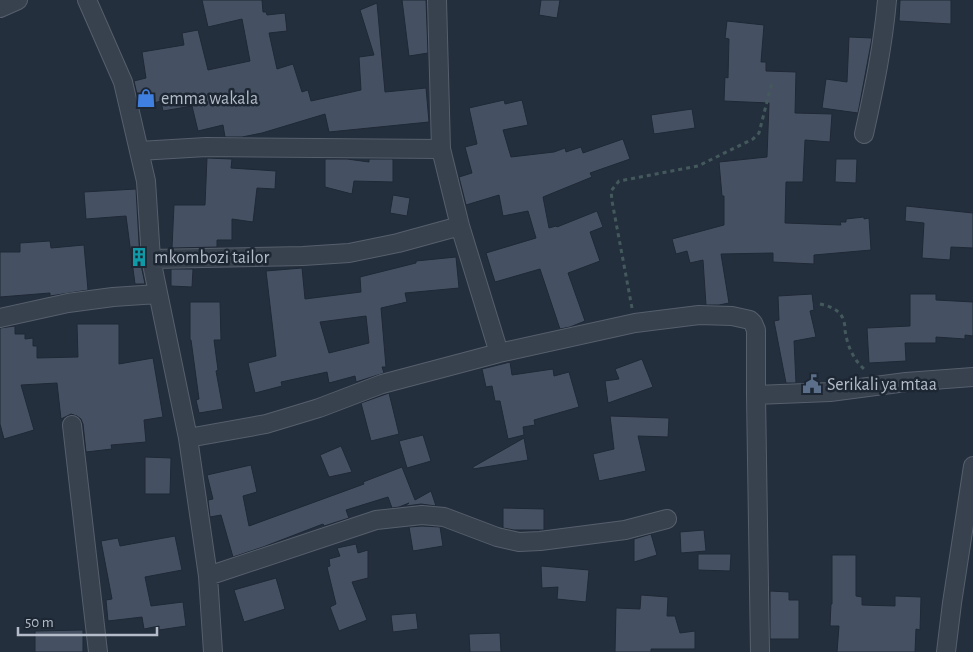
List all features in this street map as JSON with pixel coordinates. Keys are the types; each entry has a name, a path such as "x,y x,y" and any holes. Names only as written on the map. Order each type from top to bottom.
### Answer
{"street":[{"path":"0,8 18,0"},
{"path":"87,0 123,82 146,181 151,259 188,438 208,576 212,652"},
{"path":"437,0 441,148 460,226 500,353"},
{"path":"864,134 877,78 887,0"},
{"path":"139,151 206,147 441,148"},
{"path":"151,259 303,256 349,253 398,244 460,226"},
{"path":"0,318 113,297 158,294"},
{"path":"188,438 266,424 319,408 382,384 500,353 635,323 699,315 732,316 750,320 756,330 760,652"},
{"path":"756,395 830,392 906,382 973,377"},
{"path":"72,425 98,652"},
{"path":"946,652 973,466"},
{"path":"208,576 376,520 422,514 444,518 497,537 519,542 625,530 667,519"}],"path":[{"path":"635,323 611,191 619,182 698,166 753,139 758,133 772,82"},
{"path":"820,304 829,306 842,316 850,348 856,361 869,373"}],"building":[{"path":"202,0 262,0 263,12 266,12 267,15 285,13 287,31 269,33 277,69 293,64 302,92 308,90 311,101 361,90 359,57 374,55 360,10 377,3 385,92 426,88 429,122 329,132 325,114 262,133 242,137 225,137 223,125 198,131 192,106 163,111 161,101 140,107 134,81 146,78 142,52 184,45 182,33 198,30 208,70 250,61 242,19 208,27"},
{"path":"402,0 426,0 428,53 409,56"},
{"path":"541,0 560,0 557,18 539,15"},
{"path":"900,0 951,0 951,24 899,21"},
{"path":"727,21 764,25 761,62 766,62 766,71 796,72 795,113 832,114 830,142 805,140 803,182 786,182 785,223 841,225 840,222 846,222 846,219 869,218 871,250 814,255 814,264 773,262 773,253 721,254 729,303 706,305 703,260 690,263 687,251 676,254 672,239 724,225 724,196 722,196 719,162 767,157 769,103 724,101 725,77 728,78 729,39 725,38"},
{"path":"849,37 872,38 858,113 822,108 826,79 847,82"},
{"path":"504,100 505,104 522,100 528,125 503,130 511,157 554,152 565,148 566,152 581,147 583,153 623,139 630,159 590,173 592,177 543,197 549,228 557,227 597,211 603,227 590,232 600,261 568,273 585,321 570,327 560,329 540,269 495,282 486,253 536,238 528,211 503,216 499,195 466,205 459,177 472,173 465,147 477,144 469,108"},
{"path":"692,109 695,128 654,134 651,115"},
{"path":"207,158 232,159 231,168 276,171 275,189 257,188 253,222 232,219 232,240 217,240 217,247 172,248 174,205 205,205"},
{"path":"325,159 369,162 369,159 393,159 393,182 354,181 352,194 325,187"},
{"path":"836,159 857,159 856,183 835,182"},
{"path":"136,189 140,260 145,284 135,284 126,216 86,219 84,192"},
{"path":"393,195 410,198 407,216 390,213"},
{"path":"906,206 973,213 973,248 951,247 950,260 922,258 924,223 905,221"},
{"path":"50,241 51,248 84,245 88,290 50,296 50,293 0,297 0,252 20,252 20,243"},
{"path":"456,257 459,288 405,293 407,302 381,308 386,367 382,367 384,373 356,382 355,376 329,383 327,372 281,382 282,386 255,393 248,363 276,356 266,271 302,268 305,299 361,292 360,277 416,263 416,261","holes":["366,316 369,343 329,353 320,322"]},
{"path":"171,269 193,269 192,287 171,286"},
{"path":"812,294 814,310 810,311 816,337 794,341 796,383 786,383 774,321 779,320 778,296"},
{"path":"910,294 936,294 936,300 973,302 973,336 965,335 965,339 936,337 936,343 905,343 906,361 869,363 867,328 910,326"},
{"path":"190,302 220,302 221,340 214,340 218,370 216,371 223,409 199,413 196,400 199,399 190,340"},
{"path":"77,324 119,324 119,364 153,358 163,417 144,420 146,442 111,445 112,449 86,452 81,419 71,414 61,419 57,383 21,385 34,430 4,439 0,424 0,328 15,326 15,334 25,334 25,339 33,338 33,346 37,346 37,358 78,357"},
{"path":"642,359 653,387 608,403 605,381 619,379 615,369"},
{"path":"510,362 512,375 553,369 554,376 569,372 579,407 534,420 535,425 523,427 524,435 508,439 500,401 495,401 492,386 486,387 482,369"},
{"path":"389,393 399,434 371,441 361,403"},
{"path":"610,416 669,418 668,437 638,436 646,471 599,481 593,454 614,449"},
{"path":"423,435 431,461 407,468 399,441"},
{"path":"524,438 528,460 473,469 473,467"},
{"path":"341,446 352,472 329,477 320,455"},
{"path":"145,457 171,458 170,494 145,494"},
{"path":"251,465 257,492 243,496 249,526 364,484 363,482 402,467 415,500 431,491 436,506 421,504 406,506 409,503 392,508 388,497 346,510 349,518 324,526 323,524 233,557 221,515 210,517 208,500 213,499 207,475"},
{"path":"503,508 544,509 544,530 503,528"},
{"path":"409,527 440,527 443,546 413,551"},
{"path":"704,530 706,551 681,553 680,532"},
{"path":"651,534 657,555 634,562 634,539"},
{"path":"175,536 182,570 145,577 151,606 183,602 186,626 159,630 159,626 144,629 142,617 108,621 106,600 112,599 101,541 118,538 120,546"},
{"path":"356,544 358,553 368,550 368,578 352,582 367,620 339,631 330,607 336,604 327,567 330,566 329,559 340,556 337,548"},
{"path":"698,554 731,554 730,571 698,570"},
{"path":"832,555 856,555 856,596 862,597 862,605 895,606 895,596 921,597 920,630 916,629 915,652 837,652 839,626 830,626"},
{"path":"541,566 589,570 586,602 557,599 558,587 542,588"},
{"path":"276,578 285,609 244,622 234,590"},
{"path":"770,591 789,592 789,600 799,600 799,639 770,639"},
{"path":"641,595 668,597 667,616 675,616 680,633 695,631 695,649 651,649 651,652 615,652 616,608 640,609"},
{"path":"416,613 418,629 393,632 391,615"},
{"path":"83,630 83,652 35,652 35,631"},
{"path":"500,633 501,652 470,652 469,634"}],"place":[{"name":"emma wakala","path":"146,98"},
{"name":"mkombozi tailor","path":"139,257"},
{"name":"Serikali ya mtaa","path":"812,384"}]}
